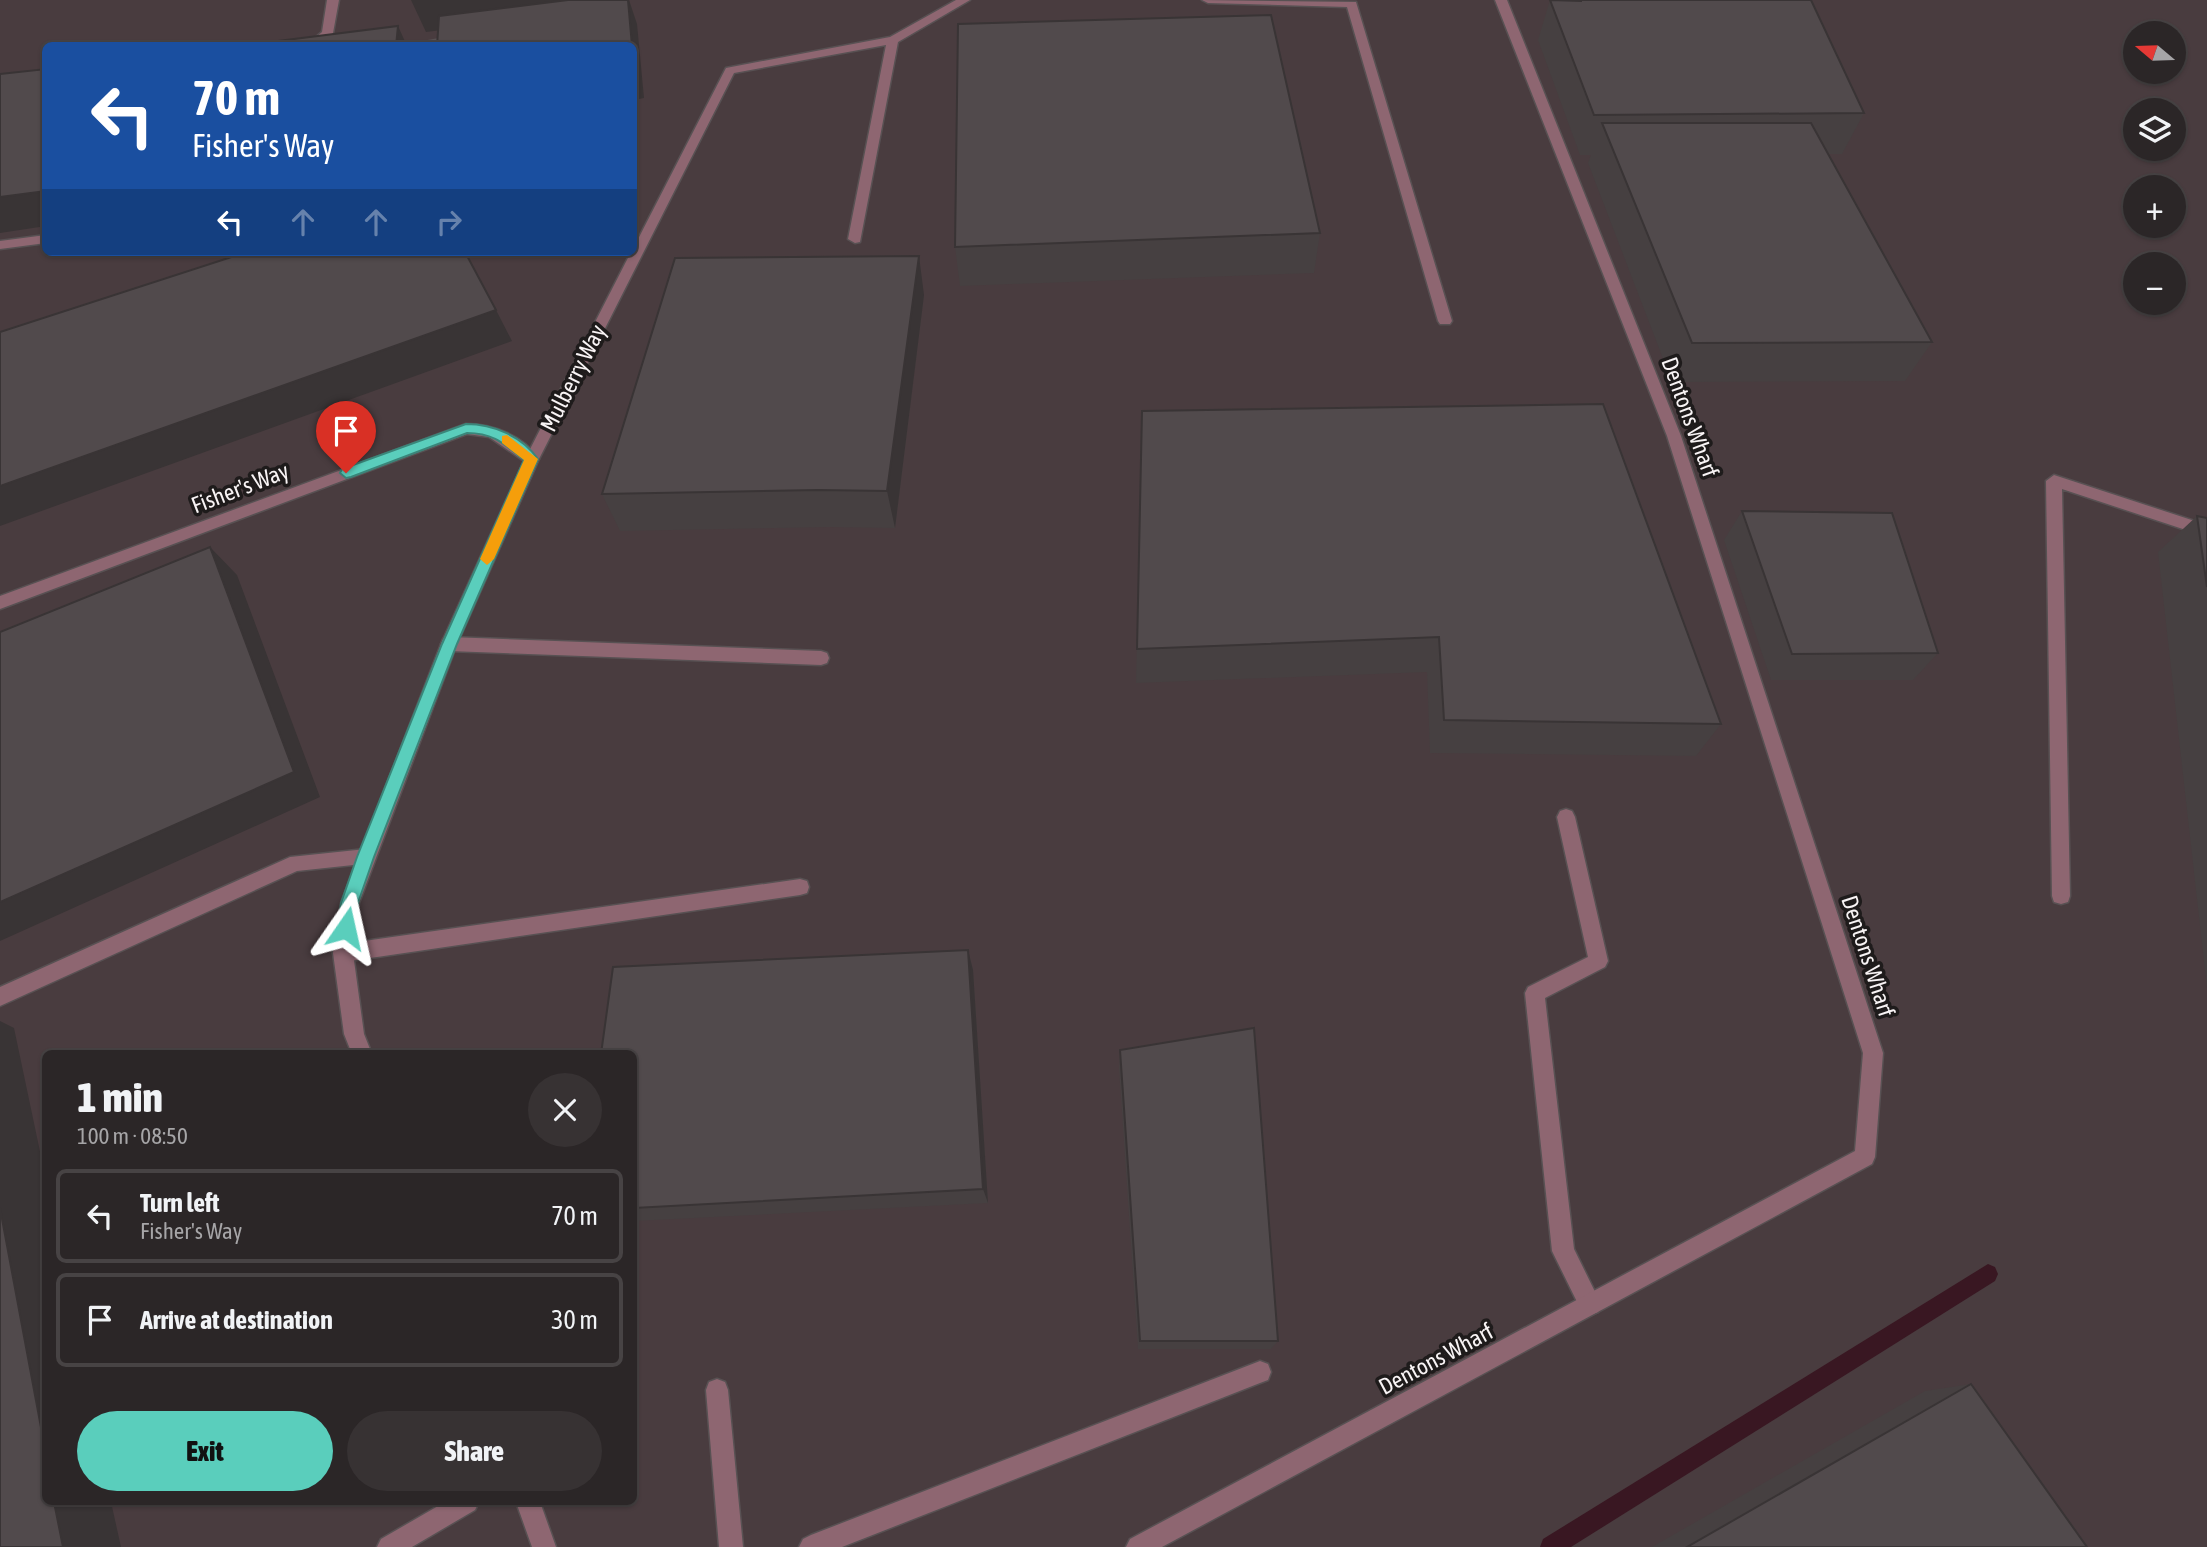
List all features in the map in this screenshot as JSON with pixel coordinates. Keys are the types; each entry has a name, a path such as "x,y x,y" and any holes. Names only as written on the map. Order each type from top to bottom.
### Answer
{"street":[{"path":"317,42 327,33 334,0"},
{"path":"855,239 893,40 964,0"},
{"path":"1208,0 1352,4 1446,321"},
{"name":"Dentons Wharf","path":"1138,1547 1865,1157 1873,1053 1674,436 1501,0"},
{"path":"437,42 475,37"},
{"name":"Mulberry Way","path":"637,252 730,69 893,40"},
{"path":"0,245 42,240"},
{"name":"Mulberry Way","path":"360,1050 354,1034 343,953 350,903 449,644 532,459 635,256"},
{"name":"Fisher's Way","path":"0,603 466,429 485,428 501,435 532,459"},
{"path":"2061,896 2053,481 2207,530"},
{"path":"449,644 821,658"},
{"path":"1566,817 1598,961 1535,993 1563,1251 1590,1304"},
{"path":"0,998 296,863 366,857"},
{"path":"343,953 800,887"},
{"path":"811,1547 1260,1372"},
{"path":"717,1390 731,1547"},
{"path":"389,1547 462,1505"},
{"path":"529,1505 544,1547"}],"shaded area":[{"path":"0,0 2207,0 2207,1547 0,1547"}],"building":[{"path":"568,0 628,0 632,42 437,42 439,16"},
{"path":"1550,0 1811,0 1864,113 1594,115"},
{"path":"1271,15 1320,233 955,247 958,24"},
{"path":"398,26 396,42 270,42"},
{"path":"42,69 42,192 0,197 0,74"},
{"path":"1602,123 1811,123 1932,342 1692,343"},
{"path":"235,256 467,256 496,310 0,486 0,332"},
{"path":"919,256 887,491 602,494 675,258"},
{"path":"1603,404 1721,724 1444,720 1439,637 1137,649 1142,411"},
{"path":"1742,511 1892,513 1938,653 1792,654"},
{"path":"2197,516 2207,518 2207,587"},
{"path":"210,547 294,772 0,902 0,632"},
{"path":"968,950 983,1189 637,1208 637,1050 602,1050 613,967"},
{"path":"1254,1028 1278,1341 1140,1341 1120,1050"},
{"path":"0,1208 42,1433 42,1505 55,1505 63,1547 0,1547"},
{"path":"1971,1384 2087,1547 1687,1547"}],"waterway":[{"path":"1551,1547 1988,1274"}],"slow traffic":[{"path":"487,559 532,459 507,439"}],"route":[{"path":"346,473 466,429 485,428 501,435 532,459 449,644 366,857 350,903 346,928"}]}
